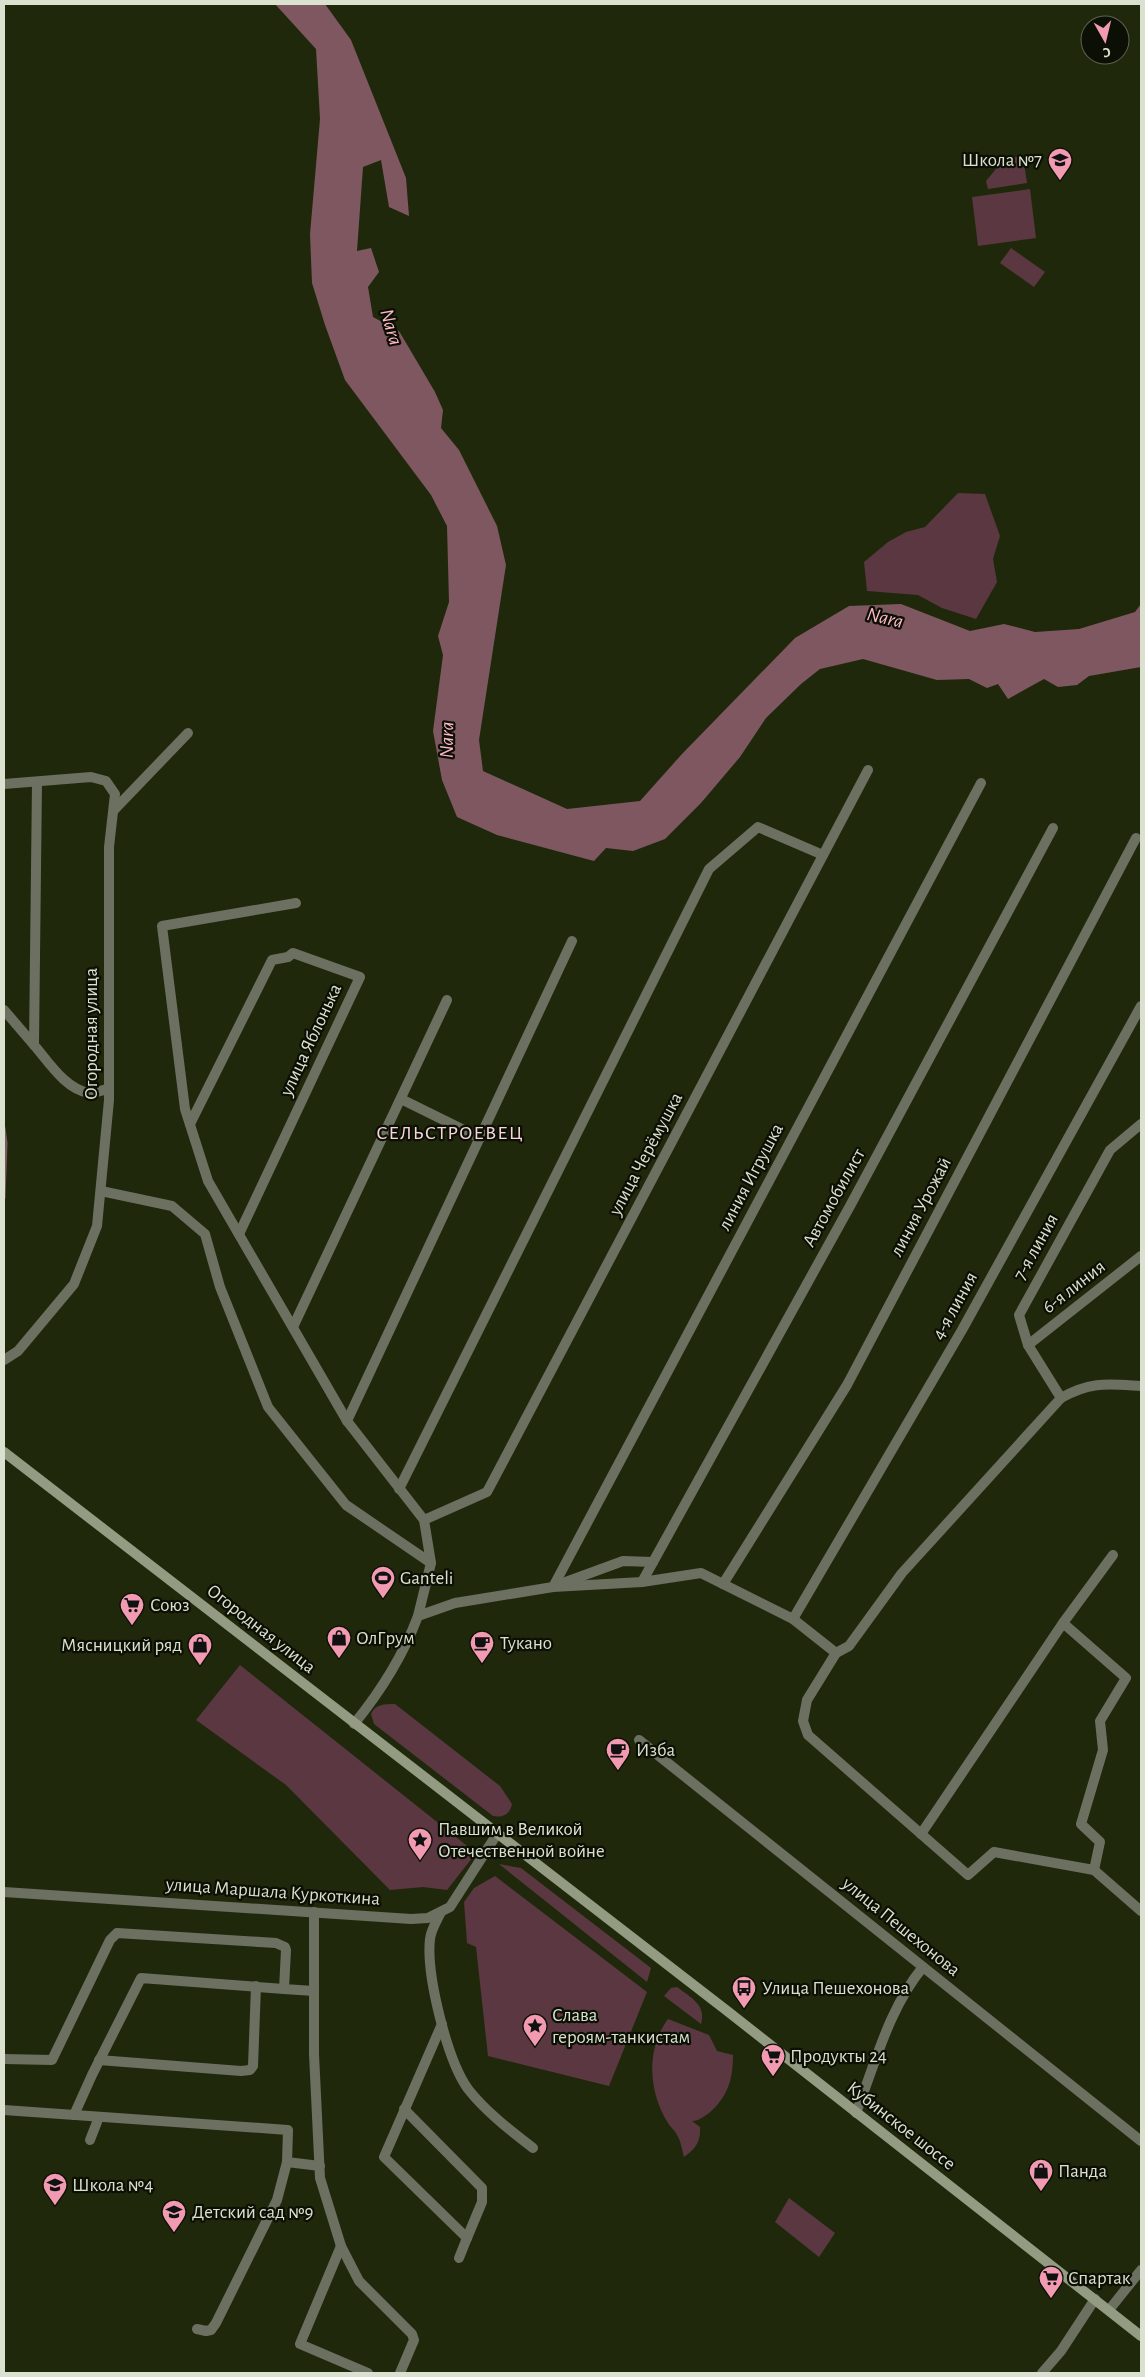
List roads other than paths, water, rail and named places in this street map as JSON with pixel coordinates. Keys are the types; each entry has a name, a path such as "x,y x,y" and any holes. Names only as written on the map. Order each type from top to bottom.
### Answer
{"main road":[{"name":"Огородная улица","path":"4,1452 497,1834"},
{"name":"Кубинское шоссе","path":"497,1834 726,2010 1141,2336"}],"street":[{"path":"114,810 188,734"},
{"name":"улица Черёмушка","path":"424,1520 487,1492 868,770"},
{"name":"Огородная улица","path":"4,784 91,777 106,781 116,794 109,848 108,1089 97,1226 74,1284 18,1351 4,1360"},
{"path":"34,1045 38,782"},
{"name":"линия Игрушка","path":"553,1587 981,783"},
{"path":"399,1489 708,869 758,827 823,855"},
{"name":"Автомобилист","path":"642,1582 845,1215 1053,828"},
{"name":"линия Урожай","path":"723,1584 847,1384 1136,838"},
{"path":"296,903 162,926 185,1108 208,1181 347,1421 424,1520 431,1563 418,1616 407,1646 384,1685 354,1724"},
{"path":"347,1421 572,941"},
{"name":"улица Яблонька","path":"190,1124 272,960 288,957 293,953 360,977 239,1234"},
{"path":"293,1327 447,1000"},
{"name":"4-я линия","path":"793,1619 962,1330 1141,1006"},
{"path":"4,1010 61,1076 72,1085 90,1093 108,1089"},
{"path":"401,1098 480,1138"},
{"name":"7-я линия","path":"1060,1398 1028,1345 1019,1315 1110,1150 1141,1124"},
{"path":"101,1191 172,1206 205,1234 220,1287 268,1407 346,1505 431,1563"},
{"name":"6-я линия","path":"1028,1345 1141,1256"},
{"path":"1141,1386 1104,1383 1078,1388 1060,1398 902,1574 849,1646 836,1653 807,1700 803,1721 808,1735 968,1875 994,1852 1094,1870 1141,1911"},
{"path":"921,1834 1063,1623 1113,1556"},
{"path":"553,1587 623,1561 653,1562"},
{"path":"418,1616 455,1603 553,1587 642,1582 701,1573 793,1619 836,1653"},
{"path":"1063,1623 1126,1678 1100,1722 1103,1750 1081,1824 1100,1842 1094,1870"},
{"name":"улица Пешехонова","path":"640,1740 1141,2141"},
{"path":"497,1834 450,1907 440,1914 430,1936 429,1953 442,2024 450,2054 469,2089 498,2119 533,2148"},
{"name":"улица Маршала Куркоткина","path":"4,1892 411,1919 428,1918 440,1914"},
{"path":"314,1912 314,2054 320,2178 341,2246 359,2281 412,2334 414,2340 400,2373"},
{"path":"4,2059 52,2060 110,1940 117,1933 276,1943 285,1947 286,1950 284,1989"},
{"path":"856,2114 885,2034 906,1986 922,1967"},
{"path":"74,2115 99,2060 141,1978 314,1991"},
{"path":"99,2060 241,2072 250,2070 252,2066 256,1986"},
{"path":"442,2024 384,2157 467,2238"},
{"path":"404,2109 482,2188 482,2202 459,2258"},
{"path":"4,2110 288,2130 287,2162 277,2200 216,2323 211,2330 206,2331 197,2328"},
{"path":"90,2140 99,2117"},
{"path":"287,2162 320,2166"},
{"path":"341,2246 300,2344 368,2373"},
{"path":"1109,2310 1141,2270"},
{"path":"1042,2373 1061,2352 1095,2299"}],"water":[{"name":"Nara","path":"275,4 325,4 351,40 406,178 409,216 389,207 381,160 363,167 357,251 371,248 379,272 368,287 373,317 399,331 435,392 443,410 441,428 459,450 497,526 506,565 479,740 483,771 567,809 640,801 682,754 795,638 849,606 901,604 970,631 1004,624 1035,632 1079,629 1135,612 1141,604 1141,667 1089,676 1077,685 1058,687 1044,679 1008,699 998,684 987,688 969,679 937,680 863,659 820,669 801,684 766,718 740,757 701,803 665,839 633,851 606,848 594,861 497,835 457,817 442,780 433,731 443,655 438,636 449,602 447,526 431,495 345,380 325,325 312,283 310,234 320,119 316,49"}],"waterway":[{"path":"4,1128 6,1143 4,1198"}],"place":[{"name":"Школа №7","path":"1060,181"},
{"name":"Ganteli","path":"383,1599"},
{"name":"Союз","path":"132,1626"},
{"name":"ОлГрум","path":"339,1659"},
{"name":"Тукано","path":"482,1664"},
{"name":"Мясницкий ряд","path":"200,1666"},
{"name":"Изба","path":"618,1771"},
{"name":"Павшим в Великой Отечественной войне","path":"420,1861"},
{"name":"Улица Пешехонова","path":"744,2009"},
{"name":"Слава героям-танкистам","path":"535,2047"},
{"name":"Продукты 24","path":"773,2077"},
{"name":"Панда","path":"1041,2192"},
{"name":"Школа №4","path":"55,2206"},
{"name":"Детский сад №9","path":"174,2233"},
{"name":"Спартак","path":"1051,2299"}],"district":[{"name":"СЕЛЬСТРОЕВЕЦ","path":"450,1133"}]}
